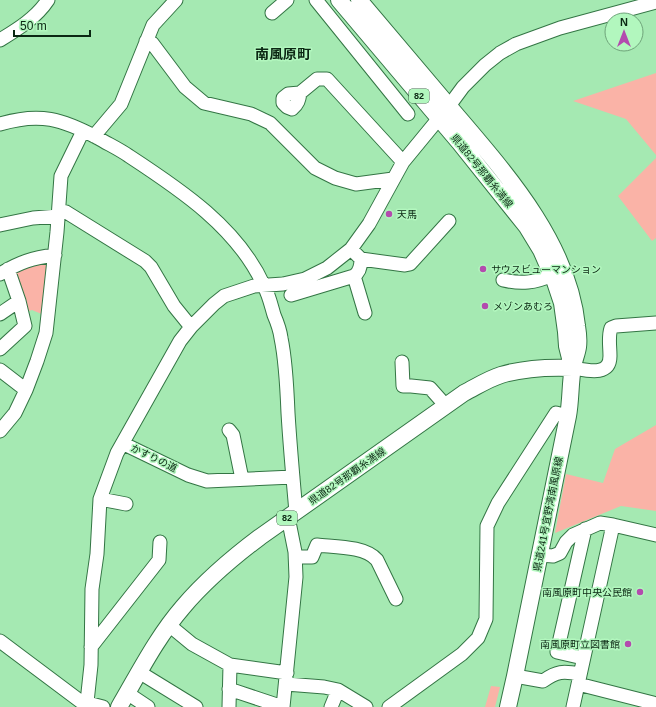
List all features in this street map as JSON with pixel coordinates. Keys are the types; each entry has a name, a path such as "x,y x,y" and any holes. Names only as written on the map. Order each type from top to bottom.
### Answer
{"main road":[{"name":"県道82号那覇糸満線","path":"339,0 527,227 541,250 562,303 567,346 573,368"},
{"name":"県道82号那覇糸満線","path":"359,0 485,148 517,190 543,228 564,272 573,301 577,324 578,346 573,368"},
{"name":"県道82号那覇糸満線","path":"123,700 169,625 183,607 196,592 226,564 260,537 464,393 500,376 515,371 546,368 573,368"},
{"name":"県道241号宜野湾南風原線","path":"508,707 516,676 568,416 573,368"}],"street":[{"path":"0,40 26,24 42,9 48,0"},
{"path":"0,431 15,413 26,390 46,333 55,256 61,176 88,134 121,104 153,25 176,0"},
{"path":"272,13 287,0"},
{"path":"316,0 408,114"},
{"name":"かすりの道","path":"293,477 207,481 188,475 124,444 180,341 191,327 224,296 254,286 288,283 305,279 327,268 351,248 369,224 393,179 404,162 463,87 485,65 500,53 516,44 560,28 656,2"},
{"path":"146,41 152,44 185,86 204,103 251,114 270,123 315,168 335,178 356,184 393,179"},
{"path":"300,93 317,79 327,79 404,162"},
{"path":"0,124 16,119 34,117 51,119 63,122 122,152 151,170 204,209 224,228 240,247 264,286 281,336 284,353 293,477 292,515 296,557 296,577 283,707 229,689"},
{"path":"0,225 66,212 145,260 174,306 191,327"},
{"path":"351,248 361,259 405,265 410,264 449,221"},
{"path":"0,349 25,326 19,301 4,272 36,257 55,256"},
{"path":"291,295 356,275 360,268 361,259"},
{"path":"502,280 524,283 537,281 552,275"},
{"path":"354,276 365,313"},
{"path":"0,314 19,301"},
{"path":"573,368 593,371 599,371 605,368 610,358 609,338 611,328 616,326 656,323"},
{"path":"402,362 404,386 421,386 430,388 446,406"},
{"path":"0,370 26,390"},
{"path":"389,707 462,654 478,638 486,619 487,526 498,503 556,413 568,416"},
{"path":"229,430 233,435 242,479"},
{"path":"87,702 91,665 92,589 97,554 100,499 117,454 124,444"},
{"path":"100,499 126,504"},
{"path":"540,555 552,556 560,553 566,542 573,535 600,523 656,535"},
{"path":"572,707 613,525"},
{"path":"583,658 557,652 585,530"},
{"path":"91,647 159,560 160,542"},
{"path":"296,557 312,557 317,545 360,550 372,555 377,560 396,599"},
{"path":"169,625 192,644 230,665 338,690 366,707"},
{"path":"0,641 80,701 103,707"},
{"path":"229,707 230,665"},
{"path":"516,676 543,681 554,674 565,671 579,679 653,704"},
{"path":"139,672 177,702 196,707"},
{"path":"331,707 338,690"},
{"path":"123,700 148,707"}],"shaded area":[{"path":"656,73 656,155 626,119 573,101"},
{"path":"656,158 656,238 652,241 618,196"},
{"path":"45,262 48,264 44,315 32,310 26,312 15,270"},
{"path":"656,425 656,511 621,506 555,533 566,474 603,483 615,449"},
{"path":"491,686 500,687 495,707 485,707"}],"place":[{"name":"天馬","path":"389,214"},
{"name":"サウスビューマンション","path":"483,269"},
{"name":"メゾンあむろ","path":"485,306"},
{"name":"南風原町中央公民館","path":"640,592"},
{"name":"南風原町立図書館","path":"628,644"}],"district":[{"name":"南風原町","path":"283,54"}]}
